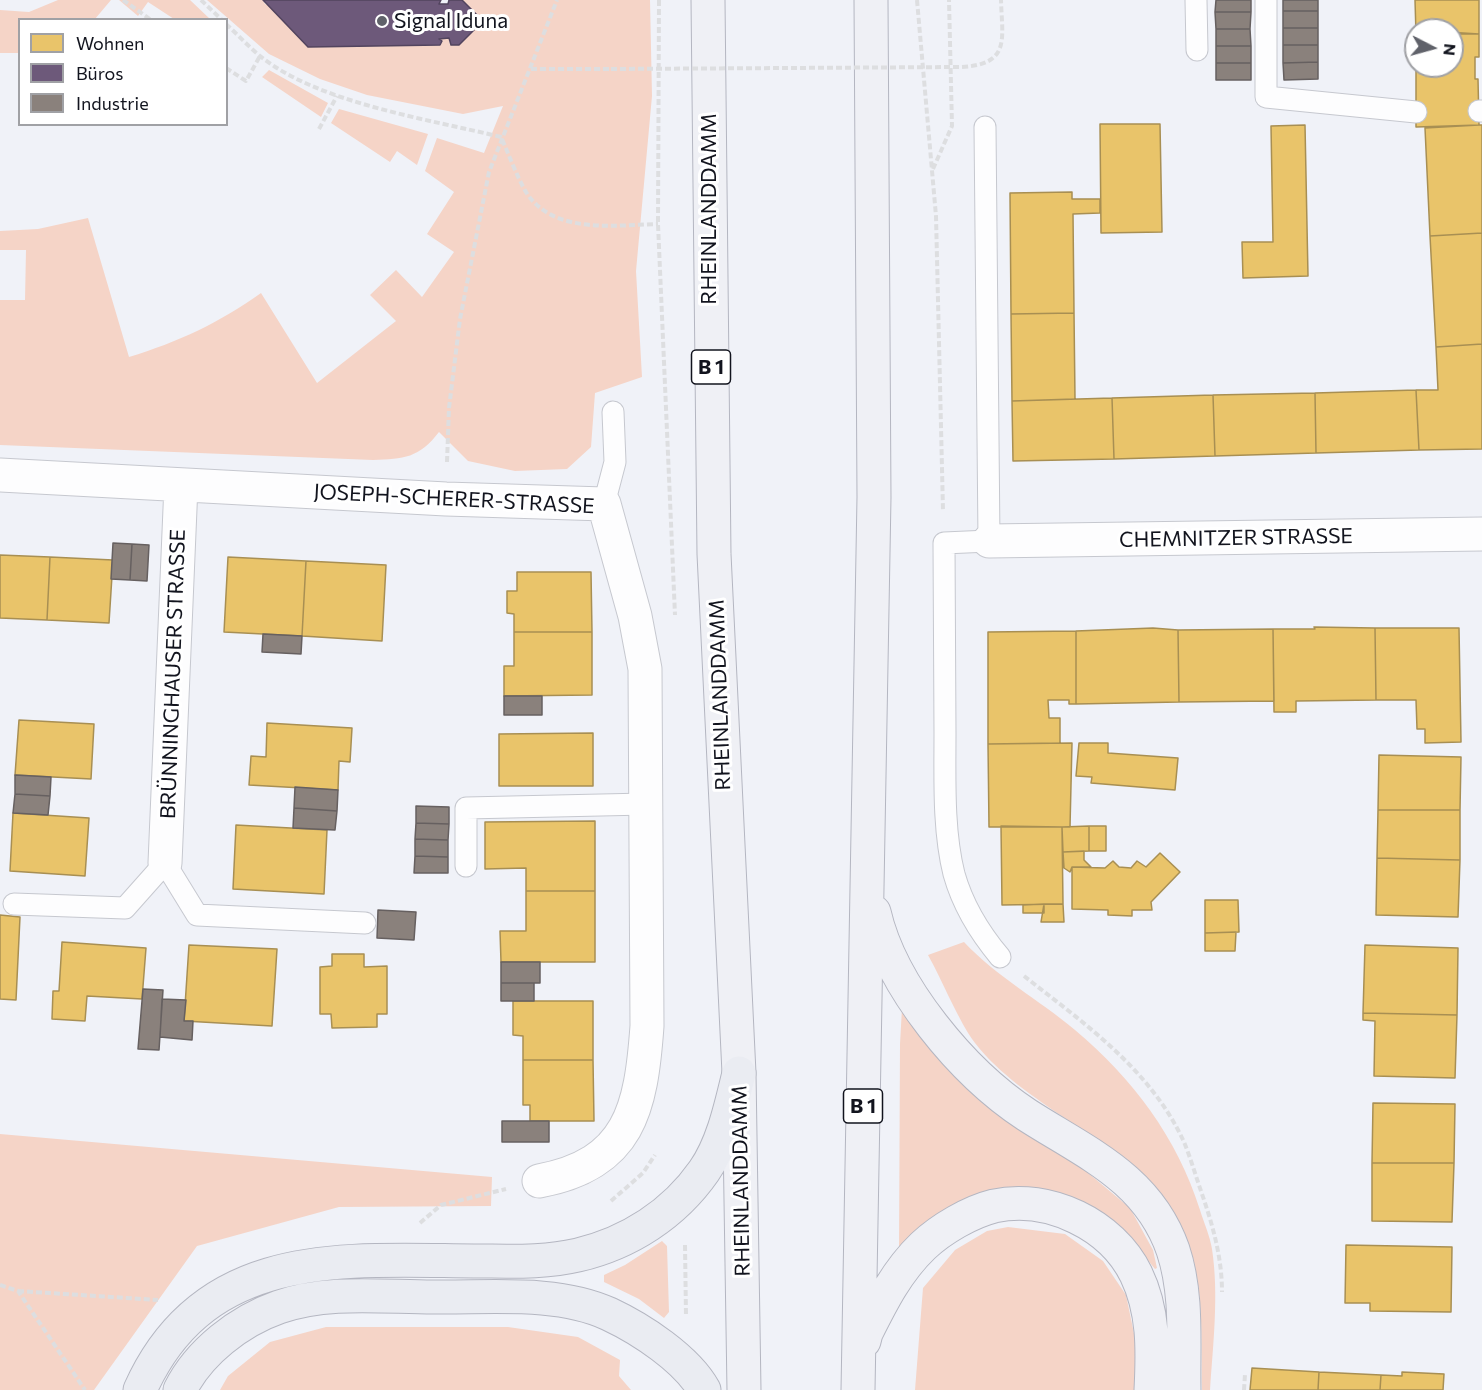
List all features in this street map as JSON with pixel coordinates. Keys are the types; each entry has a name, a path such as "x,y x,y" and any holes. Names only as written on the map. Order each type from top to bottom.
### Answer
{"highway":[{"path":"140,1390 173,1335 208,1303 243,1284 275,1271 350,1260 535,1262 579,1255 639,1232 670,1211 705,1170 727,1121 738,1073"},
{"path":"180,1390 210,1349 244,1324 290,1304 322,1298 366,1297 528,1298 568,1302 609,1314 668,1350 699,1381 704,1390"}],"main road":[{"name":"RHEINLANDDAMM","path":"708,0 714,554 738,1073 744,1390"},
{"name":"B 1","path":"858,1383 874,497 870,0"},
{"path":"868,838 870,896 885,944 901,976 937,1030 951,1047 1008,1101 1103,1161 1125,1178 1143,1195 1160,1224 1172,1248 1182,1292 1184,1390"},
{"path":"858,1383 866,1333 893,1281 924,1245 950,1226 994,1206 1039,1205 1070,1214 1088,1223 1121,1251 1136,1273 1151,1321 1151,1390"}],"street":[{"name":"JOSEPH-SCHERER-STRASSE","path":"0,475 446,499 604,504 634,616 645,669 647,1026 643,1080 632,1115 615,1144 590,1165 564,1176 538,1181"},
{"name":"BRÜNNINGHAUSER STRASSE","path":"165,863 181,485"},
{"name":"CHEMNITZER STRASSE","path":"989,541 1482,534"}],"lane":[{"path":"1196,0 1197,50"},
{"path":"1266,0 1266,97 1416,112"},
{"path":"985,127 989,541"},
{"path":"604,504 615,462 613,412"},
{"name":"CHEMNITZER STRASSE","path":"944,543 989,541"},
{"path":"944,543 945,774 954,873 968,911 983,937 1000,957"},
{"path":"466,866 466,808 646,804"},
{"path":"14,904 125,908 165,863 197,915 365,923"}],"path":[{"path":"123,0 148,18"},
{"path":"201,0 220,18"},
{"path":"446,499 449,408 460,319 489,172 557,0"},
{"path":"659,0 660,36"},
{"path":"917,0 933,171 944,543"},
{"path":"933,171 952,126 950,0"},
{"path":"531,69 962,67 982,65 998,53 1002,42 1001,0"},
{"path":"228,26 260,56 290,75 337,96 501,137"},
{"path":"228,69 246,81 260,56"},
{"path":"319,129 337,96"},
{"path":"501,137 530,199 555,216 587,225 658,224"},
{"path":"1000,957 1095,1032 1128,1062 1160,1101 1184,1143 1215,1233 1222,1274 1222,1294"},
{"path":"415,1228 441,1205 538,1181"},
{"path":"685,1241 686,1328"},
{"path":"0,1285 18,1291 164,1301"},
{"path":"18,1291 85,1390"},
{"path":"1244,1390 1245,1374"}],"shaded area":[{"path":"58,0 111,0 96,18 18,18 18,53 0,53 0,10 29,12"},
{"path":"119,0 190,0 209,18 172,18 148,2 138,16"},
{"path":"207,0 263,0 265,4 395,46 440,45 442,42 439,39 449,38 450,45 459,45 479,25 479,17 462,0 650,0 652,96 636,271 642,377 595,393 591,447 567,469 515,471 468,461 439,432 418,452 402,458 373,460 0,445 0,300 25,300 26,250 0,250 0,231 38,229 88,218 129,357 198,331 230,314 261,293 317,383 396,321 370,295 396,270 422,297 454,252 427,234 454,192 425,171 437,138 484,153 503,106 463,114 367,95 320,79 269,54"},
{"path":"269,70 328,103 321,117 262,77"},
{"path":"339,109 428,134 417,165 397,151 390,162 331,123"},
{"path":"964,942 990,966 1061,1019 1096,1049 1134,1089 1166,1134 1190,1183 1212,1249 1215,1302 1210,1390 1202,1390 1200,1298 1196,1270 1189,1244 1177,1218 1160,1193 1137,1168 1017,1084 975,1043 928,955"},
{"path":"903,990 1075,1162 1130,1208 1153,1250 1157,1268 1155,1269 1124,1231 1084,1202 1042,1190 1002,1188 965,1200 899,1252 900,1044"},
{"path":"0,1134 492,1177 491,1206 339,1207 197,1246 94,1390 0,1390"},
{"path":"1008,1227 1065,1234 1103,1261 1126,1295 1137,1348 1136,1390 915,1390 923,1288 955,1250 987,1231"},
{"path":"662,1241 667,1246 669,1312 664,1318 639,1299 604,1282 604,1275 625,1265"},
{"path":"326,1327 508,1327 578,1337 620,1360 619,1376 631,1390 220,1390 228,1376 270,1342"}],"building: Wohnen":[{"path":"1415,0 1479,0 1479,34 1464,33 1464,18 1416,18"},
{"path":"1464,34 1479,34 1479,57 1475,57 1475,79 1478,79 1479,125 1416,127 1416,78 1464,78"},
{"path":"1100,124 1160,124 1162,232 1101,233"},
{"path":"1305,125 1308,276 1243,278 1242,242 1273,242 1271,126"},
{"path":"1482,125 1482,233 1430,236 1425,128"},
{"path":"1072,192 1072,199 1100,199 1100,213 1073,214 1074,313 1011,314 1010,193"},
{"path":"1482,233 1482,344 1436,347 1430,236"},
{"path":"1074,313 1075,399 1012,401 1011,314"},
{"path":"1482,344 1482,449 1419,450 1416,390 1438,390 1436,347"},
{"path":"1416,390 1419,450 1316,453 1315,393"},
{"path":"1315,393 1316,453 1215,456 1213,395"},
{"path":"1213,395 1215,456 1114,459 1112,398"},
{"path":"1112,398 1114,459 1013,461 1012,401"},
{"path":"0,555 50,557 47,620 0,618"},
{"path":"50,557 113,560 109,623 47,620"},
{"path":"228,557 306,561 302,636 224,632"},
{"path":"306,561 386,565 382,641 302,636"},
{"path":"517,572 591,572 592,632 514,632 514,614 507,613 507,591 517,591"},
{"path":"1314,627 1375,628 1376,700 1296,701 1296,712 1274,712 1273,629 1315,629"},
{"path":"1153,628 1178,630 1179,702 1076,704 1076,631"},
{"path":"1375,628 1459,628 1461,742 1425,743 1425,729 1417,729 1416,700 1376,700"},
{"path":"1273,629 1274,701 1179,702 1178,630"},
{"path":"1076,631 1076,704 1069,704 1069,700 1048,700 1049,718 1060,718 1060,743 988,744 988,632"},
{"path":"514,632 592,632 592,695 504,696 504,666 514,666"},
{"path":"19,720 94,724 91,779 15,775"},
{"path":"267,723 352,728 350,762 339,761 338,790 249,785 251,756 266,757"},
{"path":"593,733 593,786 499,786 499,734"},
{"path":"1072,743 1070,827 989,827 988,744"},
{"path":"1079,743 1108,743 1108,753 1178,758 1175,790 1091,783 1092,777 1076,776"},
{"path":"1379,755 1461,757 1460,810 1378,810"},
{"path":"1378,810 1460,810 1460,860 1377,858"},
{"path":"13,813 89,818 85,876 10,871"},
{"path":"595,821 595,891 526,891 526,868 485,869 485,822"},
{"path":"236,825 327,830 324,894 233,889"},
{"path":"1001,826 1062,827 1063,904 1002,905"},
{"path":"1089,826 1106,826 1106,851 1089,851"},
{"path":"1089,826 1089,851 1063,852 1062,827"},
{"path":"1084,851 1084,860 1091,867 1072,867 1070,872 1064,868 1063,852"},
{"path":"1160,853 1180,872 1151,902 1152,910 1132,910 1132,916 1108,915 1108,910 1072,909 1072,867 1105,868 1113,861 1119,867 1131,868 1137,861 1146,867"},
{"path":"1377,858 1460,860 1458,917 1376,915"},
{"path":"526,891 595,891 595,962 501,962 500,931 526,931"},
{"path":"1205,900 1238,900 1239,932 1205,933"},
{"path":"1044,904 1044,913 1023,913 1023,905"},
{"path":"1044,904 1063,904 1064,922 1041,922"},
{"path":"0,915 20,917 16,1000 0,999"},
{"path":"1236,932 1235,951 1205,951 1205,933"},
{"path":"62,942 146,948 142,999 87,996 85,1021 52,1019 53,991 59,991"},
{"path":"189,945 277,949 272,1026 184,1021"},
{"path":"1365,945 1458,948 1457,1015 1363,1013"},
{"path":"332,954 364,954 364,967 387,966 387,1014 377,1014 377,1027 332,1028 331,1014 320,1014 320,967 332,966"},
{"path":"513,1001 593,1001 593,1060 523,1060 523,1036 513,1035"},
{"path":"1363,1013 1457,1015 1455,1078 1374,1076 1375,1021 1363,1020"},
{"path":"523,1060 593,1060 594,1121 530,1121 530,1105 523,1105"},
{"path":"1373,1103 1455,1104 1454,1163 1372,1163"},
{"path":"1372,1163 1454,1163 1452,1222 1372,1221"},
{"path":"1346,1245 1452,1247 1451,1312 1370,1311 1370,1303 1345,1303"},
{"path":"1252,1368 1319,1372 1318,1390 1250,1390"},
{"path":"1319,1372 1381,1375 1380,1390 1318,1390"},
{"path":"1402,1372 1444,1374 1443,1390 1380,1390 1381,1375 1402,1376"}],"building: Büros":[{"name":"Signal Iduna","path":"263,0 441,0 439,4 448,4 449,0 462,0 479,17 479,25 459,45 451,45 449,38 439,39 442,41 440,45 308,47"}],"building: Industrie":[{"path":"1216,0 1251,0 1251,12 1215,12"},
{"path":"1283,0 1318,0 1318,11 1283,11"},
{"path":"1283,11 1318,11 1318,28 1283,28"},
{"path":"1215,12 1251,12 1250,29 1216,29"},
{"path":"1283,28 1318,28 1318,45 1283,45"},
{"path":"1216,29 1250,29 1251,46 1216,46"},
{"path":"1283,45 1318,45 1318,62 1283,63"},
{"path":"1216,46 1251,46 1251,63 1216,63"},
{"path":"1318,62 1318,79 1284,80 1283,63"},
{"path":"1216,63 1251,63 1251,80 1216,80"},
{"path":"113,543 132,544 130,580 111,579"},
{"path":"132,544 149,545 147,581 130,580"},
{"path":"263,634 302,636 301,654 262,652"},
{"path":"504,696 542,696 542,715 504,715"},
{"path":"15,775 51,777 50,796 15,794"},
{"path":"295,787 338,790 337,811 294,808"},
{"path":"15,794 50,796 48,815 13,813"},
{"path":"416,806 449,807 449,824 416,823"},
{"path":"294,808 337,811 335,830 293,828"},
{"path":"416,823 449,824 448,840 415,839"},
{"path":"415,839 448,840 448,857 415,856"},
{"path":"415,856 448,857 448,873 414,873"},
{"path":"378,910 416,912 414,940 377,938"},
{"path":"501,962 540,962 540,983 501,983"},
{"path":"501,983 534,983 534,1001 501,1001"},
{"path":"143,989 163,990 159,1050 138,1049"},
{"path":"162,999 186,1000 184,1021 193,1021 192,1040 160,1037"},
{"path":"502,1121 549,1121 549,1142 502,1142"}],"place":[{"name":"Signal Iduna","path":"382,21"}]}
